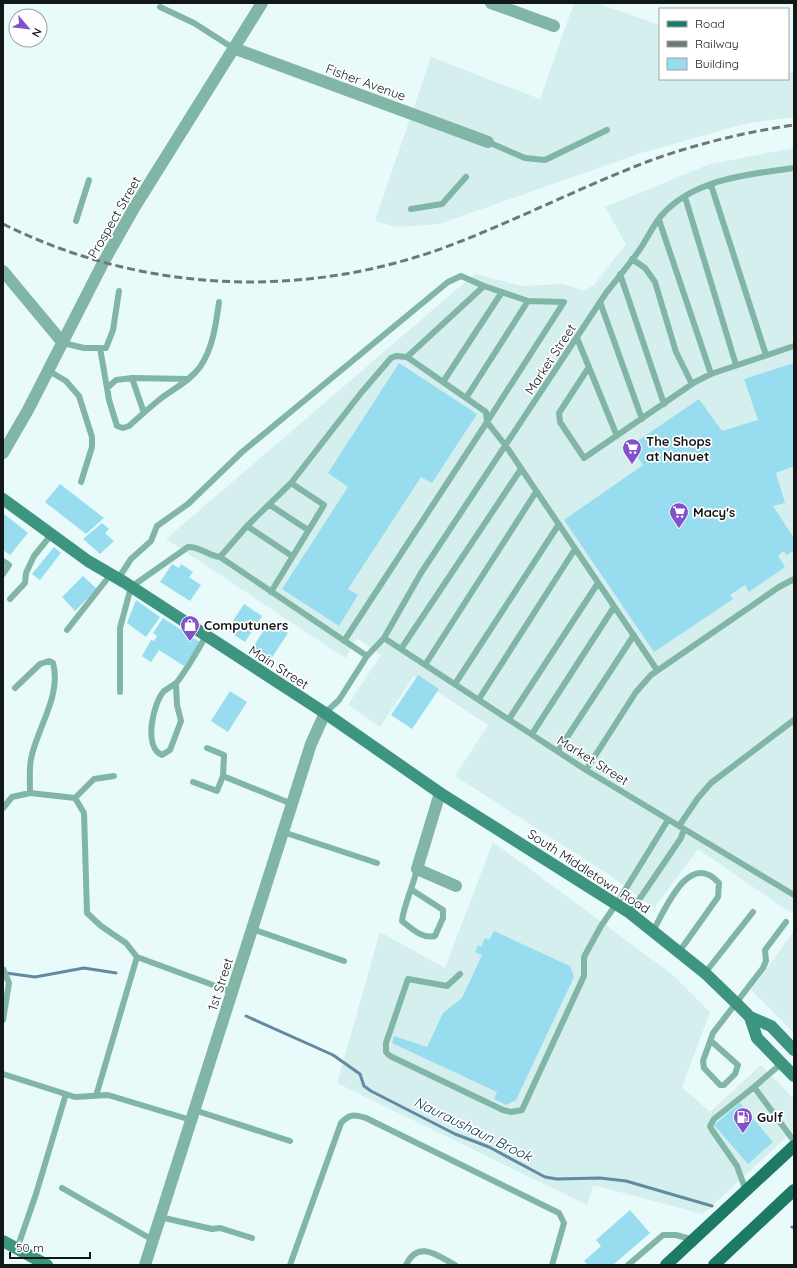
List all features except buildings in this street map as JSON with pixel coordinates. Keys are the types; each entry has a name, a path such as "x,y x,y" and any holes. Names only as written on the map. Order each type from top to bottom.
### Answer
{"main road":[{"path":"666,1265 794,1146"},
{"path":"714,1265 794,1190"}],"street":[{"name":"Prospect Street","path":"3,453 49,371 103,263 134,208 262,3"},
{"path":"491,3 554,26"},
{"name":"Fisher Avenue","path":"233,48 488,142"},
{"path":"3,271 63,343"},
{"name":"Main Street","path":"3,499 51,536 88,561 131,586 325,714 440,793"},
{"name":"1st Street","path":"145,1265 311,744 325,714"},
{"path":"440,793 417,869 456,886"},
{"name":"South Middletown Road","path":"440,793 617,903 653,930 705,974 750,1017 771,1026 794,1050"},
{"name":"South Middletown Road","path":"750,1017 757,1038 794,1076"},
{"path":"3,1241 48,1265"}],"lane":[{"path":"160,7 194,23 233,48"},
{"path":"488,142 525,158 545,160 607,130"},
{"name":"Market Street","path":"325,714 339,700 367,656 384,638 421,573 600,302 659,220 685,197 711,185 742,177 794,168"},
{"path":"411,210 442,204 466,177"},
{"path":"76,221 89,180"},
{"path":"711,185 766,355"},
{"path":"685,197 736,365"},
{"path":"659,220 711,374"},
{"path":"632,259 645,268 655,282 676,352 692,384"},
{"path":"620,274 664,404"},
{"path":"67,630 114,576 151,541 157,526 188,504 242,452 448,282 461,276 484,286 528,301 564,302 344,641"},
{"path":"407,357 484,286"},
{"path":"63,343 84,348 106,348 113,330 119,291"},
{"path":"443,382 502,292"},
{"path":"466,398 528,301"},
{"path":"100,348 107,388 116,424 119,428 129,426 160,399 188,379 203,362 215,334 219,302"},
{"path":"600,302 642,419"},
{"path":"577,338 590,367 616,436"},
{"path":"590,367 559,413 560,422 584,458 692,384 711,374 794,346"},
{"path":"220,557 247,526 291,483 361,393 391,358 396,356 407,357 486,412 487,422 506,446 657,670"},
{"path":"49,371 66,381 79,396 92,437 92,447 81,482"},
{"path":"107,388 116,380 132,378 188,379"},
{"path":"132,378 144,413"},
{"path":"401,649 521,469"},
{"path":"271,592 324,504 291,483"},
{"path":"425,665 536,492"},
{"path":"270,505 308,530"},
{"path":"455,684 559,524"},
{"path":"247,526 292,556"},
{"path":"10,599 25,583 26,573 34,556 51,536"},
{"path":"120,692 120,628 131,586 188,547 193,547 220,557 367,656"},
{"path":"479,699 575,549"},
{"path":"3,561 9,566 3,574"},
{"path":"586,770 636,692 657,670 794,579"},
{"path":"509,719 598,583"},
{"path":"532,734 614,607"},
{"path":"176,684 177,705 181,721 170,750 162,755 158,753 152,743 151,728 156,710 164,692 176,684 206,636"},
{"path":"558,751 634,636"},
{"name":"Market Street","path":"384,638 586,770 794,895"},
{"path":"15,688 40,664 49,661 53,663 55,670 51,699 31,759 30,793"},
{"path":"630,913 681,838 682,827 698,798 711,782 794,720"},
{"path":"193,782 217,791 223,776 224,755 207,748"},
{"path":"75,798 94,779 114,776"},
{"path":"223,776 292,804"},
{"path":"3,808 12,797 30,793 75,798"},
{"path":"75,798 84,813 87,913 101,926 126,943 137,957 232,992"},
{"path":"460,974 447,986 408,979 386,1043 386,1052 390,1056 503,1110 511,1112 522,1110 584,976 584,957 601,926 617,903 668,820"},
{"path":"283,832 377,863"},
{"path":"412,890 443,910 443,918 435,936 424,936 412,930 402,921 403,912 412,890 417,869"},
{"path":"653,930 674,892 685,880 700,872 715,878 719,883 718,897 679,952"},
{"path":"705,974 753,912"},
{"path":"710,1041 738,1065 735,1074 724,1085 720,1085 704,1068 704,1061 710,1041 718,1025 737,1004 763,968 766,961 765,950 786,922"},
{"path":"252,929 344,961"},
{"path":"96,1096 137,957"},
{"path":"3,969 9,984 3,1020"},
{"path":"746,1191 737,1166 710,1126 714,1119 782,1063"},
{"path":"3,1074 75,1097 108,1095 193,1115 290,1141"},
{"path":"754,1087 794,1141"},
{"path":"16,1249 36,1194 66,1094"},
{"path":"290,1265 341,1123 348,1116 353,1115 366,1118 559,1214 564,1223 552,1265"},
{"path":"62,1188 153,1240"},
{"path":"160,1217 212,1229 220,1228 252,1238"},
{"path":"628,1265 663,1235 676,1235 694,1240"},
{"path":"406,1265 414,1253 423,1250 429,1251 455,1265"}],"shaded area":[{"path":"574,3 596,3 659,25 659,80 789,80 789,71 794,73 794,117 748,123 641,153 439,224 397,227 375,221 431,57 540,99"},
{"name":"The Shops at Nanuet","path":"794,148 794,915 698,849 654,908 608,874 455,776 488,725 414,676 380,727 348,705 381,655 357,638 345,658 166,539 476,274 521,286 563,284 584,291 594,285 626,244 605,207 710,164"},
{"path":"493,842 673,975 710,1012 682,1087 710,1112 761,1065 794,1099 794,1130 703,1214 593,1185 587,1205 337,1083 380,932 445,968"},
{"path":"794,931 794,1033 751,990"}],"waterway":[{"name":"Nauraushaun Brook","path":"6,973 35,977 84,968 116,973"},
{"name":"Nauraushaun Brook","path":"246,1016 333,1055 360,1074 364,1086 371,1091 455,1134 489,1147 545,1177 557,1179 600,1178 626,1181 712,1206"}],"railway":[{"path":"3,224 56,247 111,264 166,276 223,281 279,281 336,275 391,264 446,247 624,171 685,149 757,131 794,125"}],"place":[{"name":"The Shops at Nanuet","path":"632,465"},
{"name":"Macy's","path":"679,529"},
{"name":"Computuners","path":"190,642"},
{"name":"Gulf","path":"743,1134"}]}
